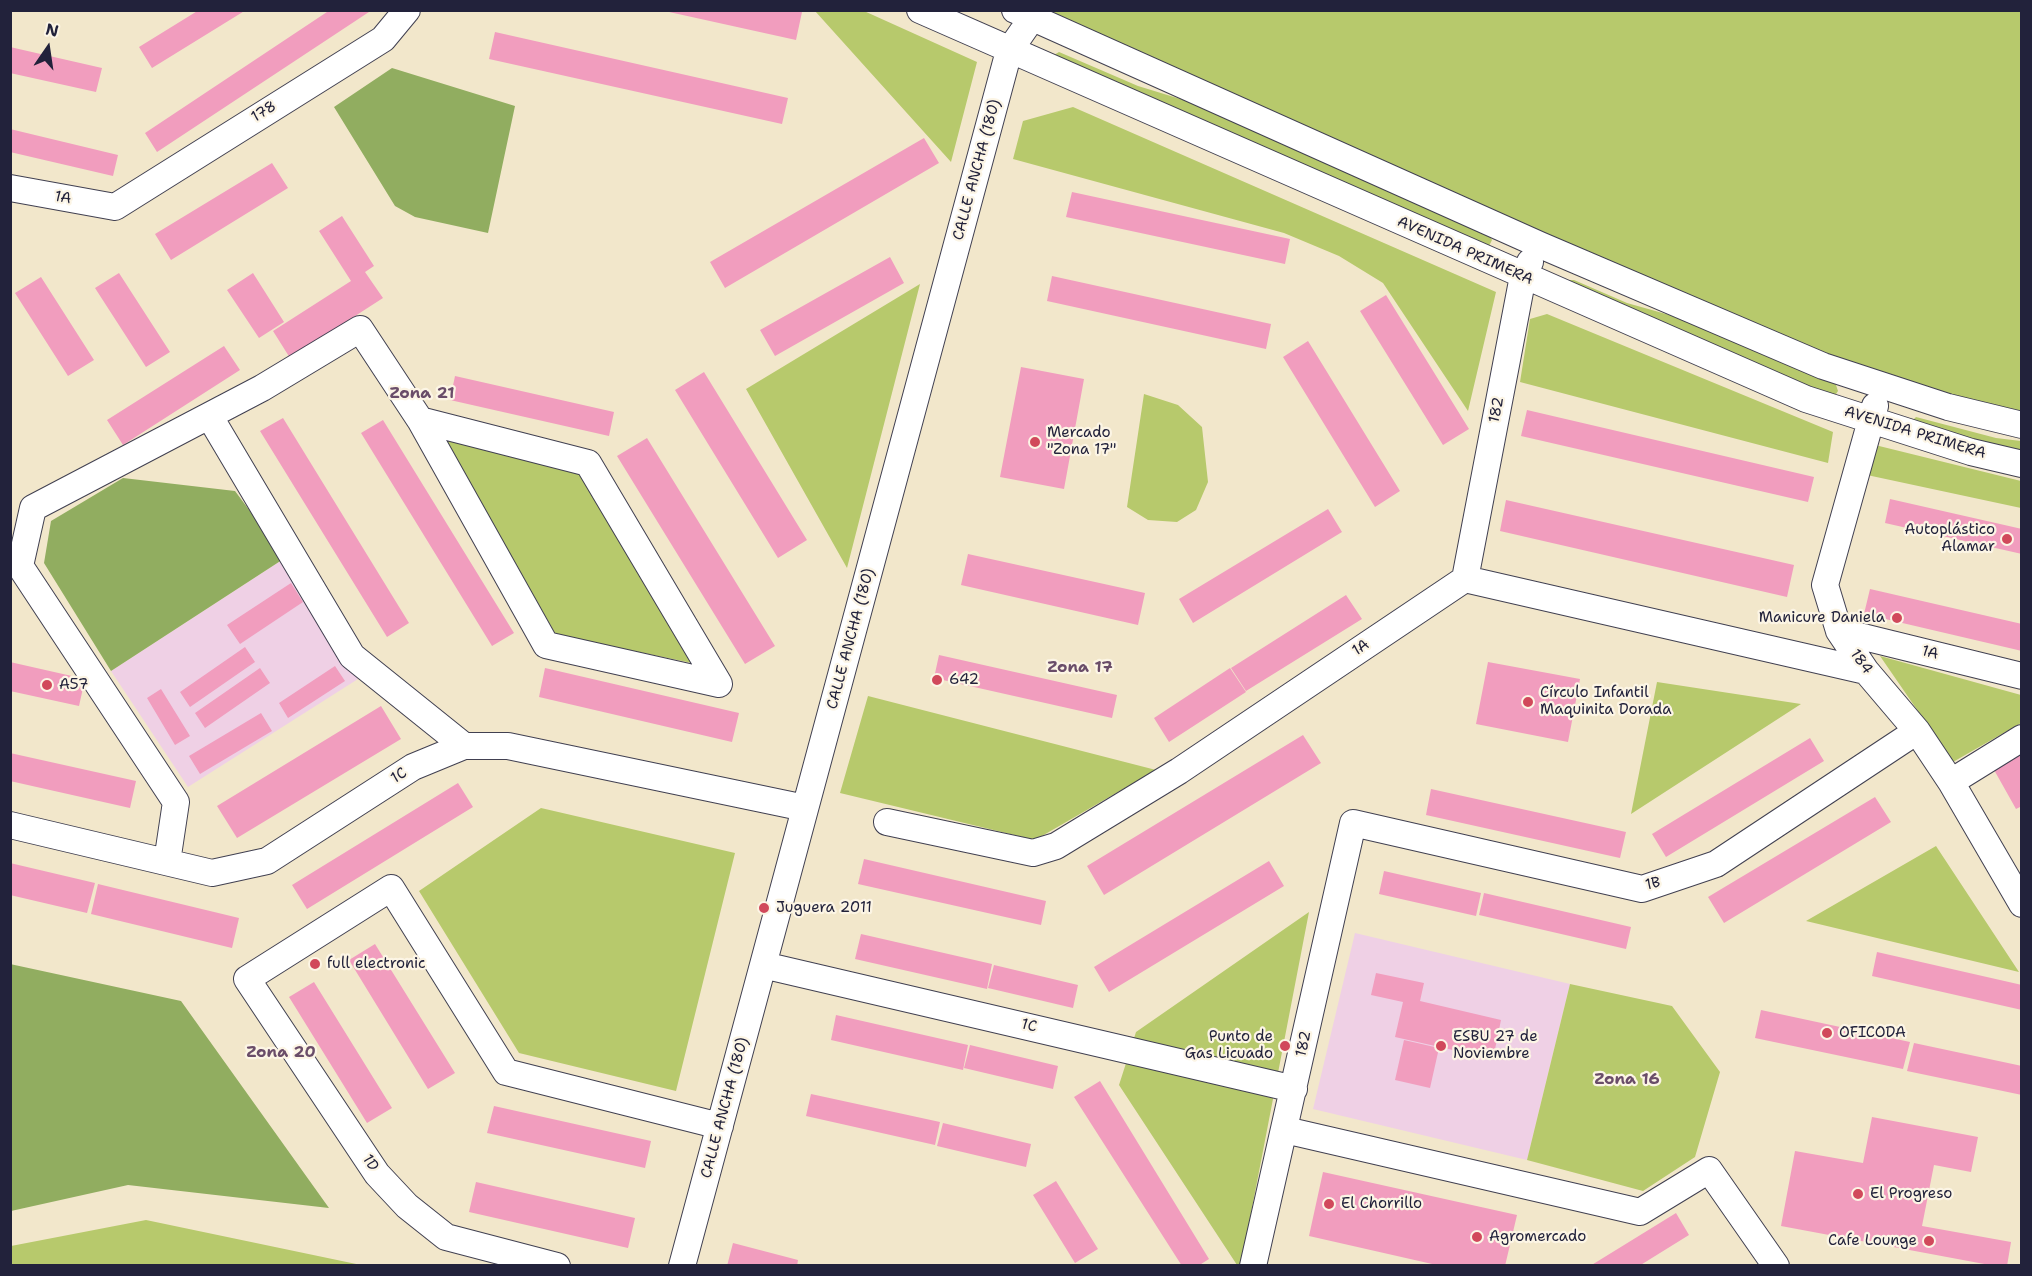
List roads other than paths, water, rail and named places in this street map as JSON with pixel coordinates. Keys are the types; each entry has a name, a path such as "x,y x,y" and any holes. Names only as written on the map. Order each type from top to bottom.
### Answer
{"street":[{"name":"178","path":"115,207 383,39 406,10"},
{"name":"AVENIDA PRIMERA","path":"920,10 1786,391 1870,421 1971,452 2022,464"},
{"name":"CALLE ANCHA (180)","path":"682,1266 1009,51 1023,14"},
{"path":"1023,14 1540,245 1823,366 1881,387 2022,425"},
{"name":"1A","path":"10,188 115,207"},
{"name":"182","path":"1465,579 1523,276 1540,245"},
{"path":"167,862 176,802 20,566 33,508 210,417 360,328 420,420 546,645 719,684 588,463 420,420"},
{"name":"184","path":"1881,387 1825,585 1839,631 1866,671 1917,731 1951,782 2022,904"},
{"path":"210,417 352,656 464,746"},
{"name":"1A","path":"887,822 1033,854 1056,846 1179,771 1465,579"},
{"path":"1465,579 1866,671"},
{"name":"1A","path":"1839,631 2022,676"},
{"name":"1B","path":"1353,823 1642,889 1716,864 1917,731"},
{"path":"1951,782 2022,738"},
{"name":"1C","path":"10,825 212,873 267,861 413,767 464,746 508,746 806,808"},
{"name":"182","path":"1253,1266 1353,823"},
{"name":"1D","path":"557,1266 446,1237 407,1206 377,1174 247,979 391,888 506,1072 720,1126"},
{"name":"1C","path":"763,965 1294,1089"},
{"path":"1285,1130 1640,1212 1709,1170 1776,1266"}],"place":[{"name":"Mercado \"Zona 17\"","path":"1035,442"},
{"name":"Autoplástico Alamar","path":"2007,539"},
{"name":"Manicure Daniela","path":"1897,618"},
{"name":"642","path":"937,680"},
{"name":"A57","path":"47,685"},
{"name":"Círculo Infantil Maquinita Dorada","path":"1528,702"},
{"name":"Juguera 2011","path":"764,908"},
{"name":"full electronic","path":"315,964"},
{"name":"OFICODA","path":"1827,1033"},
{"name":"Punto de Gas Licuado","path":"1285,1046"},
{"name":"ESBU 27 de Noviembre","path":"1441,1046"},
{"name":"El Progreso","path":"1858,1194"},
{"name":"El Chorrillo","path":"1329,1204"},
{"name":"Agromercado","path":"1477,1237"},
{"name":"Cafe Lounge","path":"1929,1241"}],"district":[{"name":"Zona 21","path":"422,394"},
{"name":"Zona 17","path":"1080,668"},
{"name":"Zona 20","path":"281,1053"},
{"name":"Zona 16","path":"1627,1080"}]}
